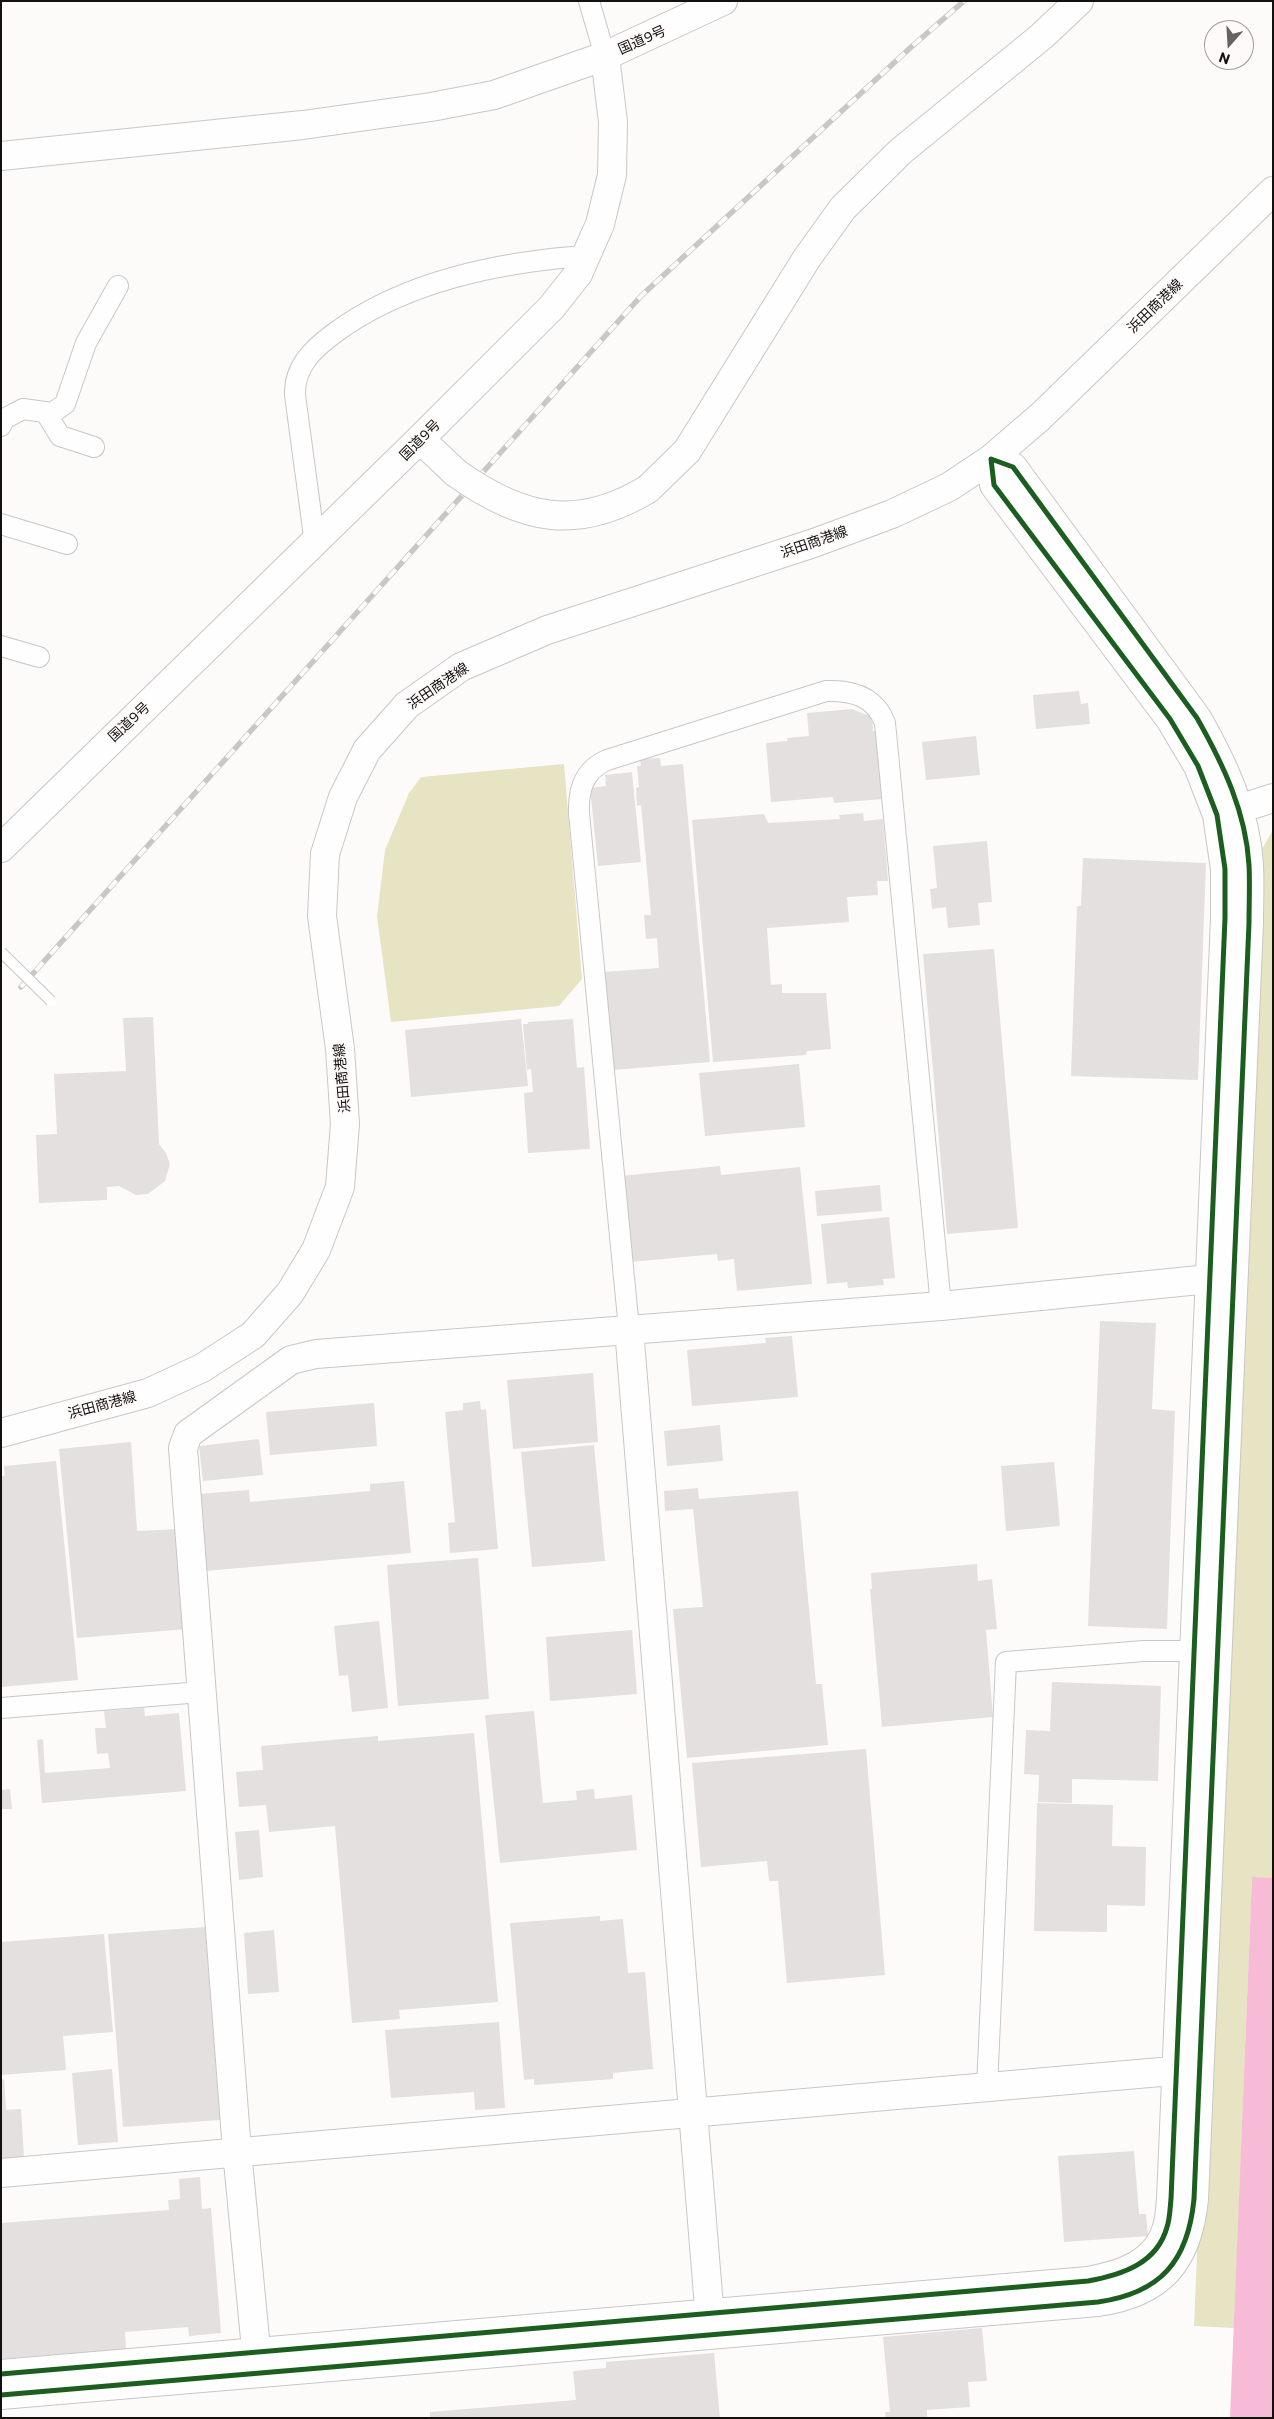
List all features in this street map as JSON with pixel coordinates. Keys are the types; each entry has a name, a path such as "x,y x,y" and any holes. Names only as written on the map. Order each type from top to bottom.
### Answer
{"main road":[{"name":"国道9号","path":"1,848 315,544 551,308 578,274 600,224 612,176 613,122 605,56 723,1"},
{"path":"420,440 456,473 480,489 526,509 557,516 602,512 626,502 648,489 687,451 807,258 843,208 901,151 1042,36 1079,1"},
{"path":"1,156 303,125 431,107 494,95 605,56"},
{"name":"浜田商港線","path":"1,1433 148,1393 202,1368 253,1335 290,1293 316,1250 340,1186 345,1124 340,1049 322,916 325,854 343,797 366,750 407,705 462,667 547,630 814,542 892,514 949,487 991,459 1040,417 1273,191"},
{"path":"1,2395 257,2363 711,2324 1088,2281 1116,2276 1137,2266 1156,2250 1167,2228 1188,2070 1222,1277 1225,869 1228,812 1222,762 1197,718 1013,467 991,459"},
{"path":"1228,812 1273,798"},
{"path":"257,2363 237,2151 182,1448 185,1438 192,1430 291,1360 316,1354 941,1306 1222,1277"},
{"path":"629,1329 711,2324"},
{"path":"1,2173 237,2151 1188,2070"},
{"path":"1,2374 257,2363"}],"street":[{"path":"589,1 605,56"},
{"path":"315,544 295,395 296,376 307,358 320,344 356,317 374,307 420,288 465,275 533,260 572,257"},
{"path":"2,421 23,409 52,413 64,404 86,343 118,286"},
{"path":"46,413 60,436 94,447"},
{"path":"1,524 67,544"},
{"path":"1,646 39,657"},
{"path":"629,1329 579,813 578,797 582,783 595,765 607,760 826,691 844,691 863,696 880,712 885,723 941,1306"},
{"path":"987,2088 1006,1662 1144,1651 1206,1651"},
{"path":"1,1708 201,1692"}],"lane":[{"path":"1,952 51,1001"}],"shaded area":[{"path":"564,764 582,979 559,1006 391,1022 377,916 385,850 409,793 421,777"},
{"path":"1273,830 1273,1878 1252,1878 1234,2328 1194,2326 1255,861"},
{"path":"1252,1877 1273,1878 1273,2418 1230,2418"}],"building":[{"path":"1079,691 1081,704 1088,703 1090,724 1036,729 1033,695"},
{"path":"852,709 872,717 873,731 877,731 883,799 834,803 833,797 771,802 766,743 787,741 787,738 809,736 807,713"},
{"path":"976,736 980,775 926,780 922,742"},
{"path":"660,758 661,766 683,764 710,1062 613,1070 604,972 659,968 657,938 646,939 644,915 651,915 641,805 637,806 636,788 639,787 637,766 641,766 640,759"},
{"path":"632,772 641,862 598,866 590,788 606,786 605,775"},
{"path":"863,813 864,821 883,819 888,881 877,881 878,895 847,897 849,922 767,928 771,985 782,984 782,993 826,993 831,1049 807,1051 806,1055 713,1062 692,820 764,814 768,823 840,819 839,815"},
{"path":"987,841 992,902 978,903 980,925 948,928 946,907 932,909 930,889 937,888 933,846"},
{"path":"1083,858 1206,863 1198,1080 1071,1076 1077,906 1081,906"},
{"path":"994,949 1018,1228 947,1234 923,954"},
{"path":"153,1017 159,1144 166,1153 170,1164 165,1181 148,1194 136,1195 119,1186 107,1187 107,1200 39,1203 36,1135 57,1134 54,1074 126,1071 123,1018"},
{"path":"521,1019 528,1086 411,1097 405,1030"},
{"path":"573,1019 577,1068 584,1067 590,1149 528,1153 524,1093 533,1092 531,1069 527,1070 523,1024"},
{"path":"799,1064 805,1127 705,1136 699,1073"},
{"path":"720,1166 721,1175 800,1167 812,1284 737,1291 734,1259 718,1261 717,1254 630,1262 621,1176"},
{"path":"880,1185 882,1211 817,1216 815,1191"},
{"path":"889,1217 895,1278 883,1279 884,1285 848,1288 847,1282 827,1284 821,1224"},
{"path":"1100,1321 1156,1323 1152,1409 1175,1411 1167,1629 1088,1626"},
{"path":"792,1336 798,1397 692,1406 687,1350 766,1343 765,1338"},
{"path":"593,1373 598,1442 513,1449 507,1380"},
{"path":"480,1401 481,1410 486,1409 498,1549 450,1553 448,1523 455,1522 445,1412 463,1410 463,1403"},
{"path":"374,1403 377,1446 270,1455 266,1412"},
{"path":"720,1425 723,1461 667,1466 664,1431"},
{"path":"259,1439 263,1475 203,1481 199,1446"},
{"path":"131,1442 137,1531 179,1529 187,1629 77,1638 59,1449"},
{"path":"594,1445 605,1561 532,1567 521,1452"},
{"path":"56,1461 78,1680 1,1687 1,1476 5,1476 4,1466"},
{"path":"1054,1462 1060,1526 1006,1531 1001,1466"},
{"path":"404,1481 411,1553 205,1571 198,1494 249,1490 250,1502 370,1491 370,1484"},
{"path":"698,1488 699,1499 798,1491 816,1684 822,1684 828,1745 687,1758 673,1609 703,1607 693,1509 665,1511 664,1491"},
{"path":"478,1558 489,1699 398,1706 387,1565"},
{"path":"977,1564 978,1581 992,1579 997,1629 986,1630 993,1717 882,1727 870,1589 872,1589 871,1573"},
{"path":"379,1621 388,1708 352,1712 348,1675 339,1676 334,1626"},
{"path":"632,1630 637,1694 550,1701 546,1637"},
{"path":"1052,1682 1161,1686 1158,1781 1072,1779 1072,1803 1038,1802 1039,1775 1024,1774 1026,1730 1050,1731"},
{"path":"144,1708 145,1716 179,1713 186,1791 42,1803 37,1740 43,1739 45,1773 110,1768 108,1753 97,1754 95,1728 106,1728 104,1711"},
{"path":"534,1711 543,1803 577,1800 576,1791 594,1789 595,1799 632,1795 637,1850 500,1863 485,1715"},
{"path":"474,1733 498,2002 399,2010 400,2019 352,2023 335,1826 269,1832 266,1805 239,1807 236,1772 263,1770 261,1746 378,1736 378,1741"},
{"path":"866,1749 885,1975 787,1983 778,1881 769,1881 767,1861 701,1867 692,1763"},
{"path":"10,1789 12,1809 1,1809 1,1790"},
{"path":"1037,1803 1113,1805 1112,1846 1146,1847 1145,1906 1107,1905 1107,1932 1034,1931"},
{"path":"259,1830 263,1877 239,1880 235,1832"},
{"path":"600,1916 600,1921 623,1919 628,1973 645,1972 653,2069 613,2073 613,2079 534,2085 534,2079 524,2080 510,1923"},
{"path":"205,1927 220,2120 123,2127 108,1934"},
{"path":"274,1930 279,1992 248,1994 244,1933"},
{"path":"104,1934 113,2032 63,2036 66,2070 1,2075 1,1942"},
{"path":"499,2022 505,2108 475,2110 474,2092 391,2098 385,2030"},
{"path":"112,2069 118,2142 78,2145 72,2073"},
{"path":"4,2079 6,2110 21,2109 24,2158 1,2159 1,2080"},
{"path":"1134,2151 1139,2214 1146,2214 1148,2236 1064,2242 1058,2156"},
{"path":"200,2177 202,2209 211,2208 221,2333 189,2336 188,2327 125,2332 126,2349 1,2359 1,2223 169,2210 168,2200 180,2199 179,2179"},
{"path":"982,2328 987,2381 968,2382 970,2407 927,2410 927,2418 886,2418 885,2412 890,2412 883,2337"},
{"path":"714,2353 720,2418 430,2418 430,2412 576,2400 573,2371 606,2368 606,2362"}],"railway":[{"path":"21,987 641,296 909,49 964,1"}],"cycle path":[{"path":"1,2374 1088,2281 1113,2275 1136,2266 1146,2259 1162,2240 1168,2224 1171,2199 1225,918 1225,869 1217,815 1198,766 1170,719 994,485 991,459 1013,467 1197,718 1216,753 1232,789 1243,826 1249,865 1249,923 1194,2199 1191,2221 1178,2256 1154,2282 1139,2291 1120,2298 1098,2302 1,2395"}]}
